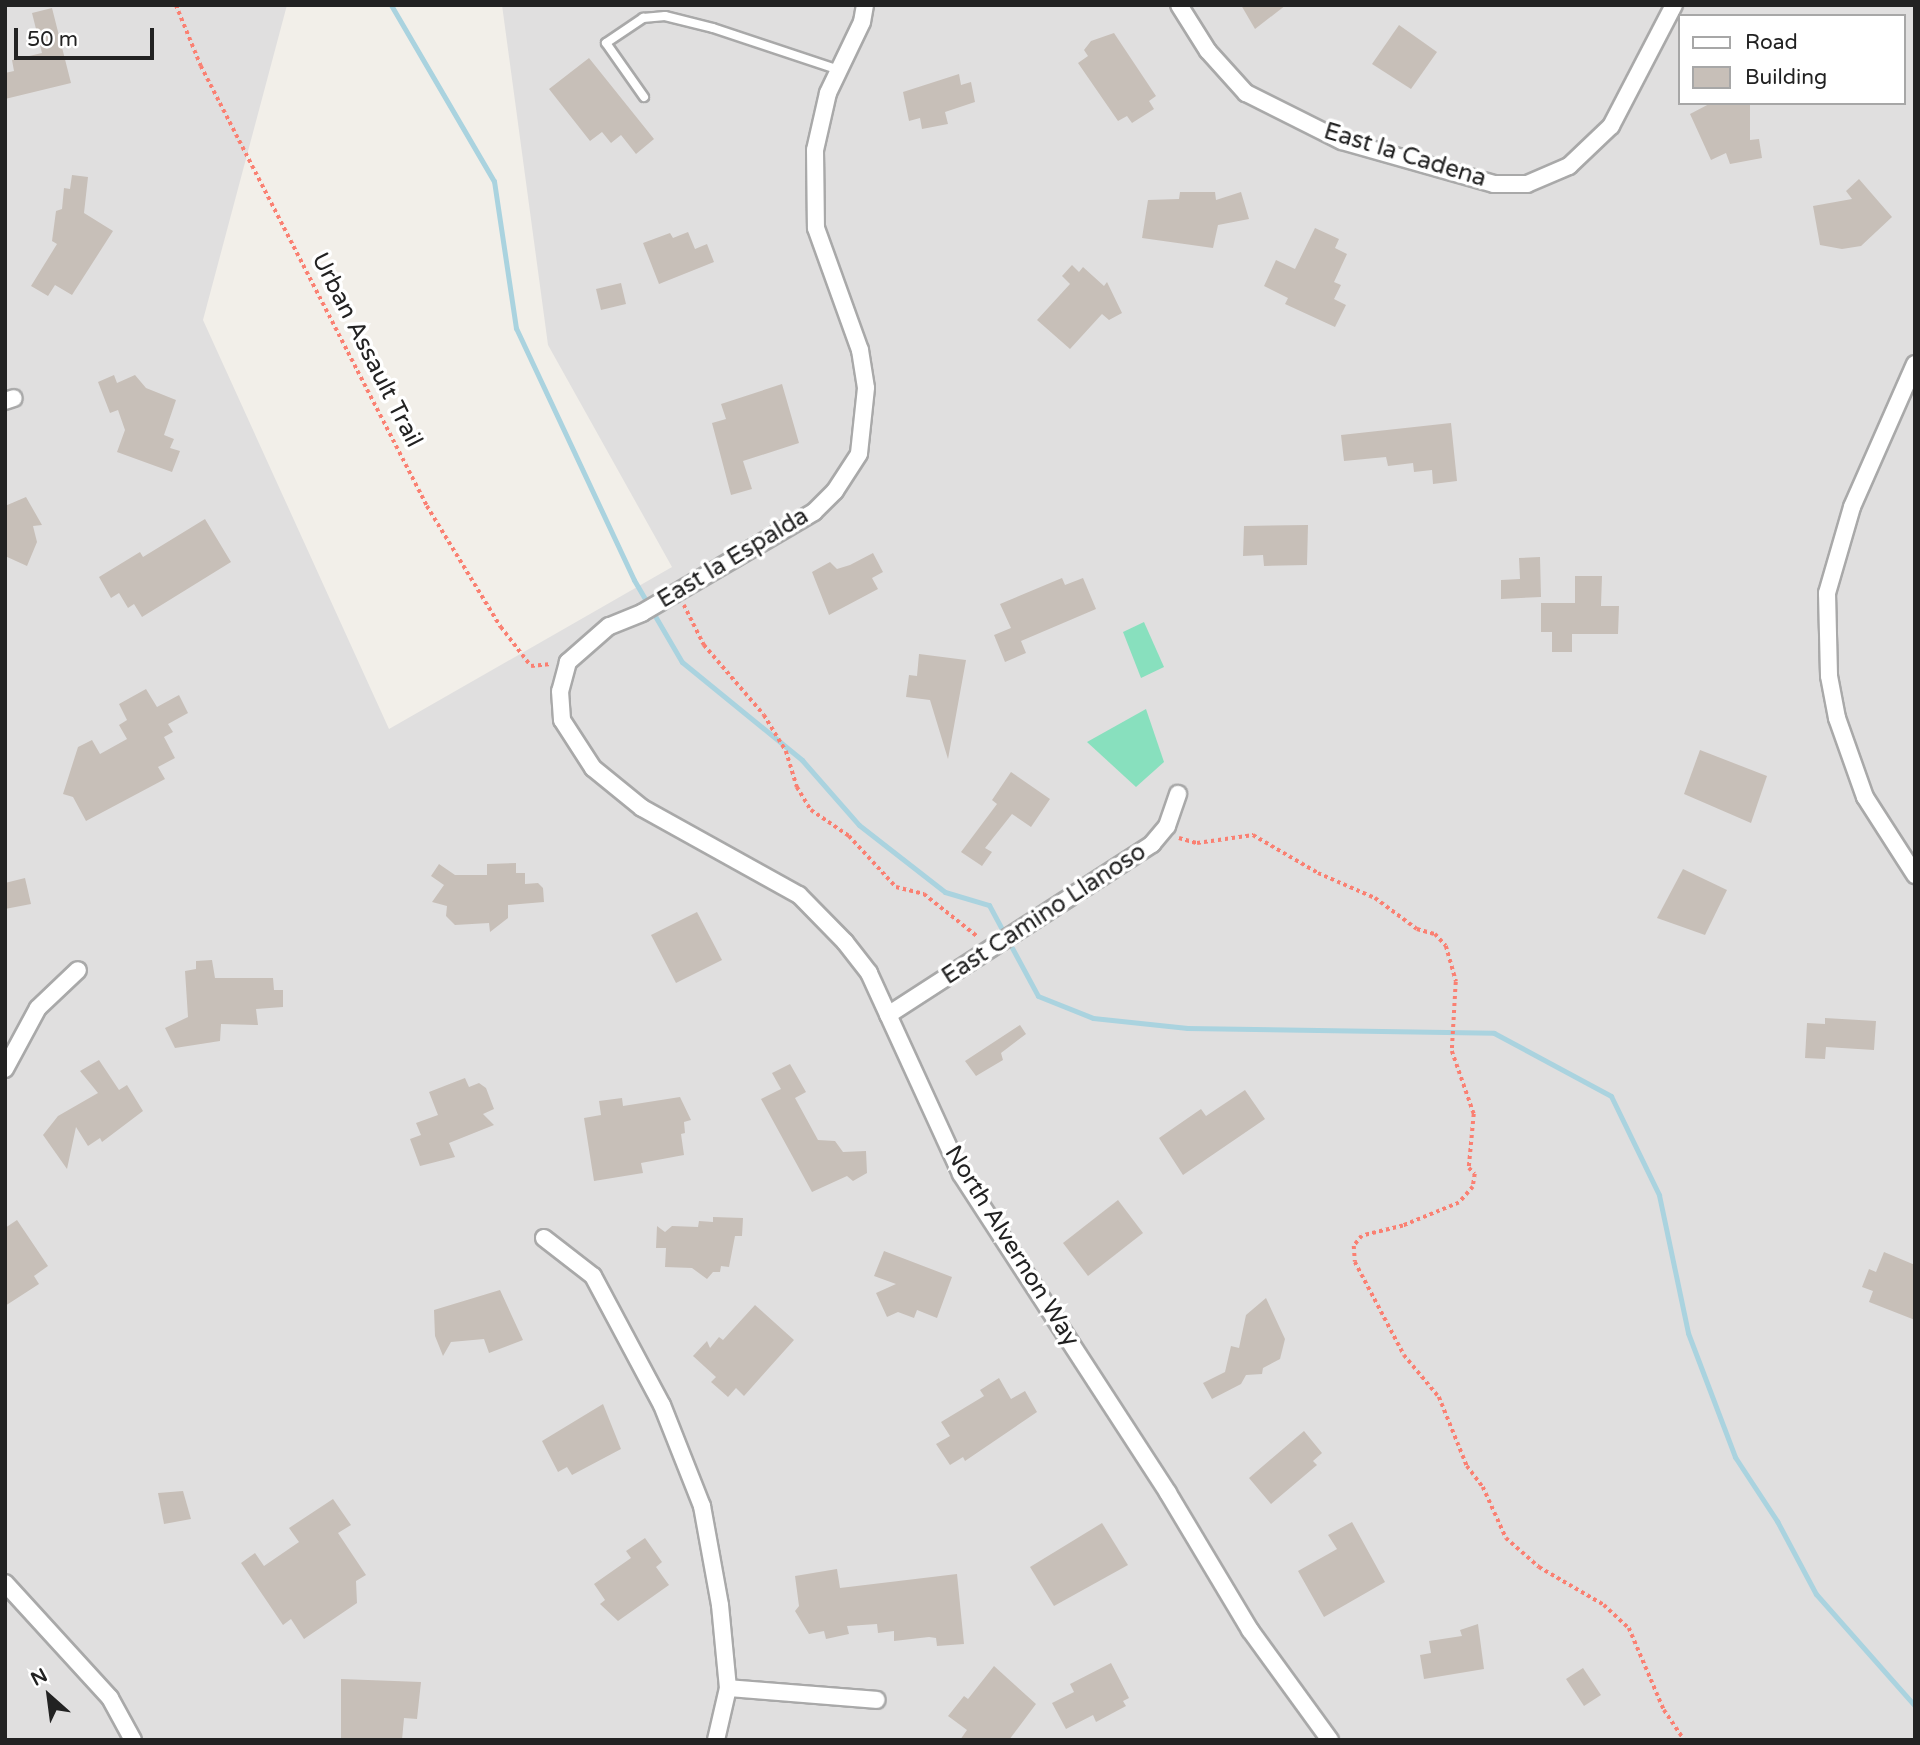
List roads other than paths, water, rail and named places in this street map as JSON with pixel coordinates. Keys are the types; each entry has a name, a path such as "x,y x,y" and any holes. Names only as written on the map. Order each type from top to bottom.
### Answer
{"street":[{"name":"East la Espalda","path":"562,720 560,691 568,662 609,626 642,613 814,512 835,491 859,454 866,411 860,350 816,228 816,150 828,93 865,5"},
{"name":"East la Cadena","path":"1180,5 1208,51 1246,93 1342,141 1494,184 1527,184 1569,166 1611,126 1674,5"},
{"path":"1915,364 1852,507 1827,593 1829,676 1837,718 1865,797 1915,875"},
{"name":"North Alvernon Way","path":"562,720 593,768 642,808 799,895 845,942 869,973 961,1174 1168,1493 1250,1630 1330,1740"},
{"name":"East Camino Llanoso","path":"888,1015 1035,922 1160,834 1178,794"},
{"path":"5,1069 38,1007 78,970"},
{"path":"544,1238 593,1276 662,1405 702,1506 720,1605 728,1689 716,1740"},
{"path":"5,1583 110,1698 133,1740"},
{"path":"728,1689 877,1700"}],"lane":[{"path":"645,97 606,43 643,18 665,16 713,28 839,70"}],"waterway":[{"path":"391,5 494,181 516,328 634,580 682,662 802,760 859,825 945,892 989,905 1038,996 1093,1018 1187,1028 1494,1033 1611,1096 1659,1195 1688,1333 1735,1457 1777,1521 1816,1594 1915,1706"}]}
